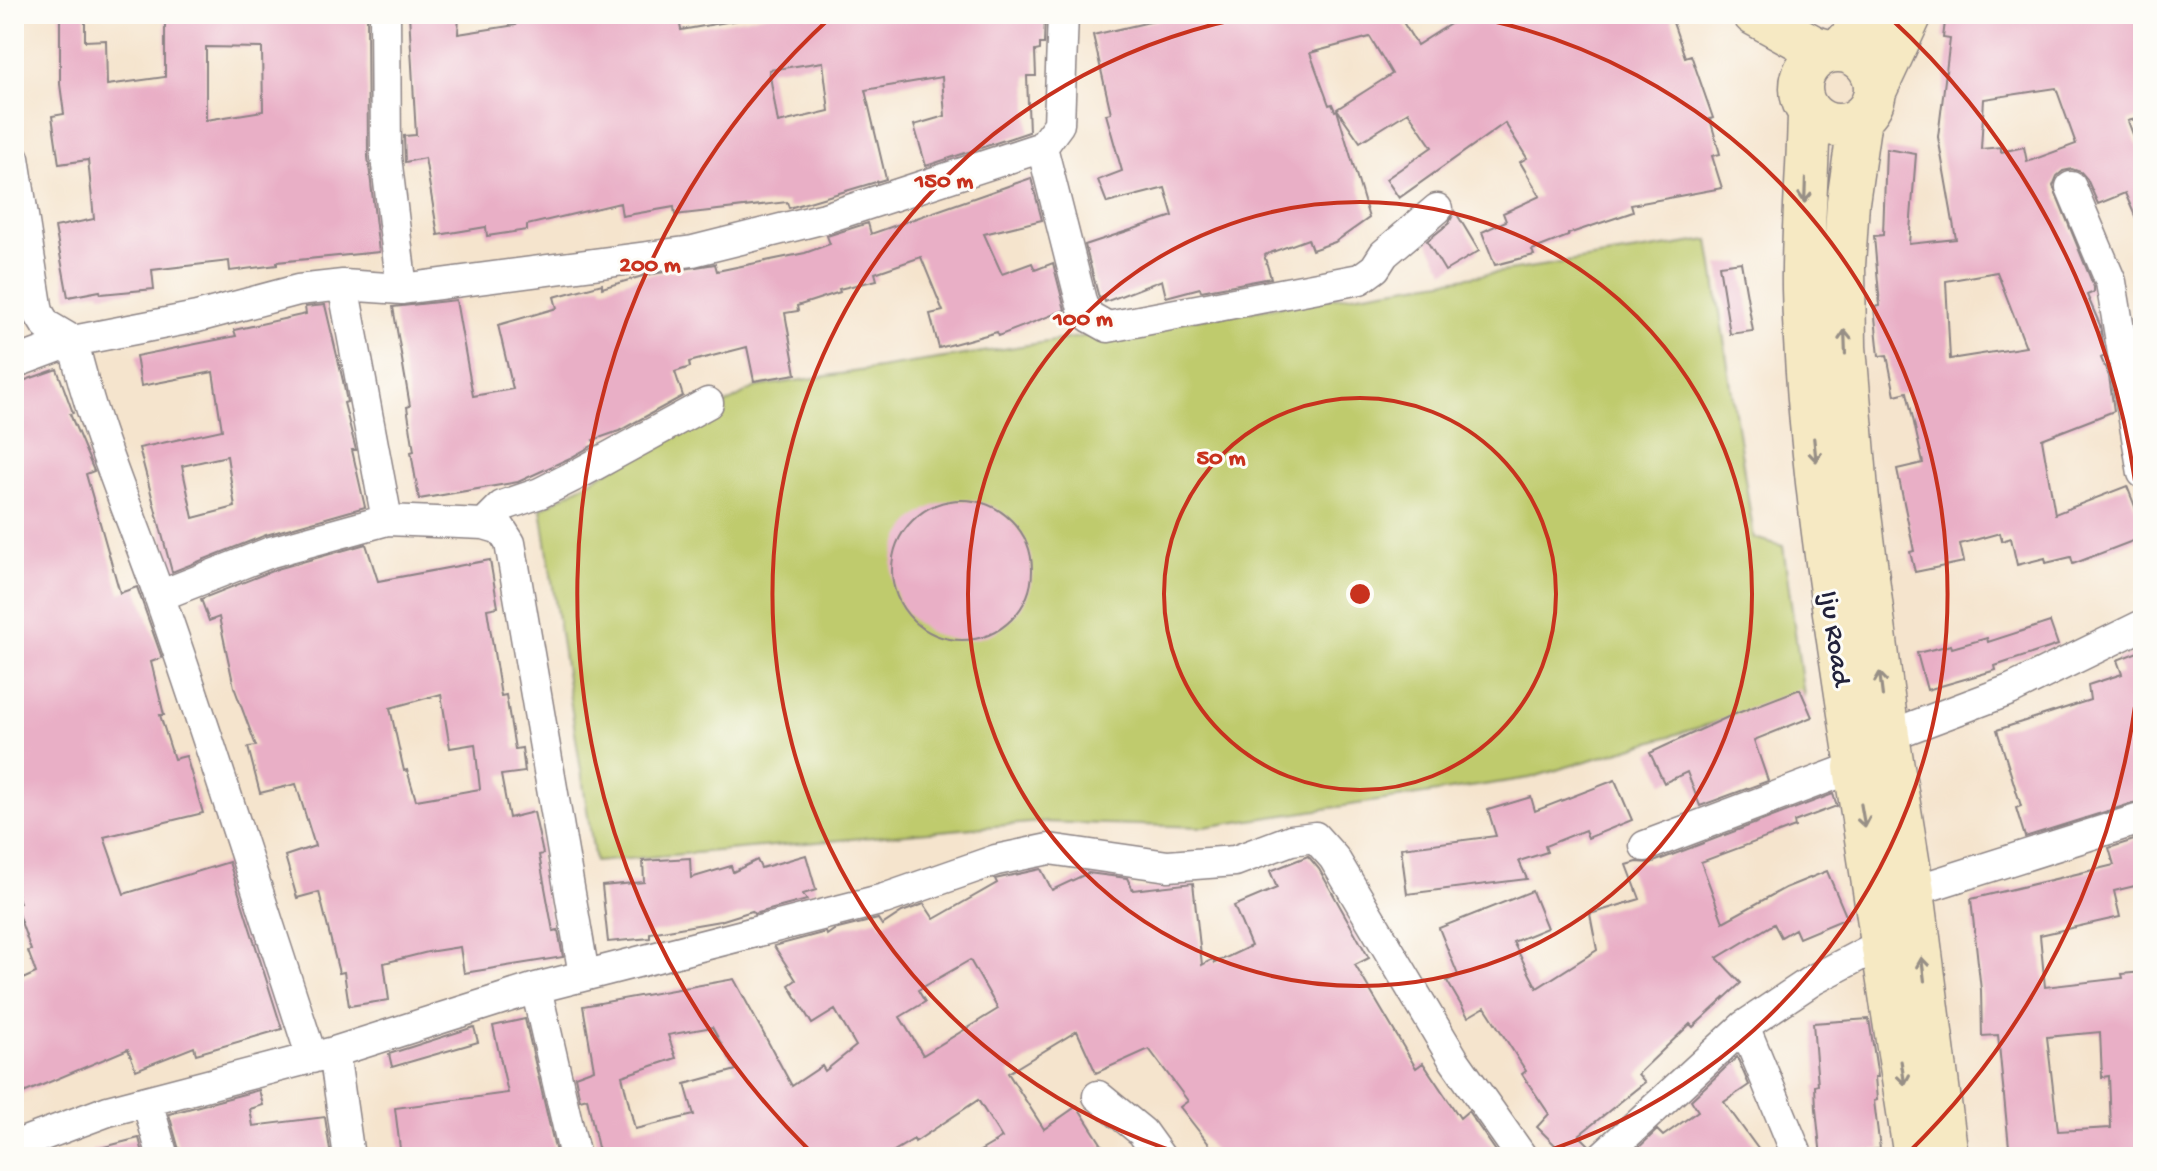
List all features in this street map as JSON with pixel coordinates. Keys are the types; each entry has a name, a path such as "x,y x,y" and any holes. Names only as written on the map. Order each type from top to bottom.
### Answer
{"main road":[{"path":"1804,100 1804,71 1809,64 1815,58 1835,51 1872,14"},
{"name":"Iju Road","path":"1912,14 1868,104 1848,202 1844,266 1845,347 1857,491 1947,1157"},
{"path":"1756,16 1814,47 1858,56 1871,71 1868,104 1847,125 1833,126 1820,122 1756,16"},
{"name":"Iju Road","path":"1804,100 1803,287 1811,420 1855,767 1915,1157"}],"street":[{"path":"385,14 386,157 402,289"},
{"path":"14,363 73,341 197,317 298,290 343,285 402,289 693,251 825,218 1042,147 1059,124 1063,14"},
{"path":"1042,147 1082,305 1090,317 1108,327 1360,279 1437,209"},
{"path":"14,158 38,312 53,331 73,341"},
{"path":"2071,187 2111,282 2143,473"},
{"path":"343,285 387,520"},
{"path":"73,341 103,447 323,1055 349,1157"},
{"path":"484,524 502,506 540,493 708,403"},
{"path":"159,596 271,552 387,520 484,524 501,529 510,543 584,975"},
{"path":"1888,736 2010,690 2143,625"},
{"path":"1645,846 1855,767"},
{"path":"1913,891 2143,818"},
{"path":"14,1146 108,1111 323,1055 536,988 884,899 996,860 1049,849 1168,866 1235,861 1291,840 1315,837 1334,858 1454,1060 1522,1157"},
{"path":"1602,1157 1744,1026 1813,980 1883,943"},
{"path":"536,988 575,1157"},
{"path":"1744,1026 1798,1157"},
{"path":"1098,1096 1142,1132 1160,1157"},
{"path":"147,1101 163,1157"}],"green space":[{"path":"1709,240 1754,538 1783,546 1804,696 1530,778 1204,827 1041,822 595,862 541,509 756,387"}],"building":[{"path":"60,14 85,14 85,41 106,40 107,85 165,77 165,14 367,14 368,157 379,252 277,262 277,265 230,271 229,261 152,270 154,289 101,294 100,291 68,297 55,227 94,219 88,160 59,164 52,116 64,114 60,84","holes":["206,47 262,48 263,111 206,120"]},
{"path":"409,14 459,14 458,34 516,25 514,14 678,14 681,30 772,14 808,14 808,17 830,14 1045,14 1044,44 1040,44 1040,50 1035,51 1036,76 1027,76 1029,132 926,166 914,125 945,116 942,77 865,90 886,179 789,208 787,202 675,215 674,207 622,216 620,203 527,225 527,230 487,236 486,227 438,235 425,158 405,162 404,136 416,135","holes":["823,62 829,111 778,123 769,70"]},
{"path":"1205,14 1398,14 1417,45 1455,21 1450,14 1670,14 1685,57 1691,55 1713,118 1710,119 1720,154 1712,156 1722,188 1631,205 1633,212 1568,234 1532,250 1534,255 1495,265 1482,232 1506,221 1503,213 1540,196 1520,162 1527,158 1505,123 1399,198 1386,179 1432,147 1408,112 1360,142 1337,109 1392,74 1370,37 1310,53 1329,105 1332,104 1337,110 1369,218 1335,242 1312,250 1308,239 1264,255 1271,278 1201,291 1200,288 1166,297 1162,280 1105,302 1103,296 1099,298 1085,245 1173,216 1165,188 1107,203 1098,180 1122,171 1106,114 1111,113 1093,35 1163,19 1206,17"},
{"path":"1946,14 2143,14 2143,117 2128,121 2143,161 2143,234 2125,193 2098,204 2087,179 2081,172 2072,169 2057,176 2053,186 2094,287 2094,292 2087,295 2100,325 2105,356 2101,358 2109,376 2114,411 2042,439 2055,514 2127,486 2143,527 2143,537 2073,564 2071,557 2046,563 2045,558 2017,565 2011,538 2002,541 2000,533 1960,544 1964,562 1915,572 1910,552 1914,551 1897,469 1923,463 1907,392 1895,395 1887,355 1879,356 1874,307 1880,306 1874,236 1883,235 1886,149 1916,154 1909,244 1956,239 1938,137 1950,39 1943,38","holes":["2056,88 2076,144 2027,162 2024,147 2001,152 2001,147 1981,149 1984,99","1997,272 2026,347 1950,359 1946,281"]},
{"path":"1031,178 1042,220 984,234 1002,274 1032,263 1035,270 1053,263 1065,310 998,336 997,332 939,348 930,314 943,311 921,257 875,273 877,280 839,289 840,292 797,306 798,311 785,313 796,374 754,381 747,347 689,362 690,367 675,372 683,396 619,431 593,440 595,444 570,458 518,482 419,499 411,452 414,451 407,407 410,406 393,307 456,300 473,396 513,389 498,325 557,308 554,297 602,284 602,288 646,275 715,264 717,271 805,253 830,244 827,236 868,223 871,234"},
{"path":"1455,211 1479,251 1445,271 1427,241 1449,223"},
{"path":"1741,262 1753,331 1730,334 1719,265"},
{"path":"325,305 343,381 347,402 344,403 356,450 352,450 365,507 266,535 172,572 139,448 222,430 213,372 141,386 136,356 236,336 234,330 306,314 305,307","holes":["227,456 235,507 193,518 182,466"]},
{"path":"57,369 73,413 70,414 94,471 86,474 120,593 137,587 162,658 151,662 164,715 160,715 174,759 186,756 203,813 104,837 124,894 229,862 282,1029 196,1054 194,1047 136,1070 128,1049 14,1097 14,983 36,973 15,905 20,903 14,885 14,384"},
{"path":"962,500 989,506 1011,521 1026,543 1032,570 1026,597 1011,619 989,634 962,640 935,634 913,619 898,597 892,570 898,543 913,521 935,506"},
{"path":"366,544 378,581 490,560 498,607 487,609 501,696 506,695 515,749 522,748 525,772 501,775 509,818 534,812 553,931 558,930 563,957 464,973 460,947 428,952 384,963 389,1000 349,1006 344,972 339,973 319,892 297,898 285,856 315,846 296,784 260,793 248,747 256,746 234,687 219,617 209,621 201,599 277,569","holes":["441,694 450,748 475,744 480,789 416,800 407,770 404,771 390,708"]},
{"path":"2050,622 2058,645 1995,666 1996,670 1927,690 1917,653 1951,645 1952,648 1987,638 1988,642"},
{"path":"2143,650 2143,800 2025,837 2016,808 2021,806 1997,730 2090,700 2088,685 2122,674 2117,660"},
{"path":"1800,689 1812,717 1754,740 1768,781 1700,806 1687,772 1664,783 1650,753 1730,716"},
{"path":"1615,780 1632,820 1588,838 1585,830 1545,846 1547,852 1519,861 1527,879 1407,894 1401,848 1496,836 1488,810 1531,797 1535,811"},
{"path":"1833,794 1837,806 1794,822 1795,827 1701,862 1723,922 1785,888 1827,871 1847,918 1799,938 1795,929 1781,937 1774,924 1717,958 1741,983 1693,1027 1690,1024 1638,1074 1645,1082 1579,1135 1589,1145 1584,1157 1567,1157 1537,1127 1549,1114 1522,1074 1526,1071 1485,1007 1468,1017 1447,981 1458,975 1439,928 1532,891 1547,928 1513,942 1537,988 1597,950 1590,914 1640,899 1627,865 1651,863"},
{"path":"2143,837 2143,884 2114,891 2120,917 2040,935 2045,987 2123,978 2122,974 2143,972 2143,1157 2010,1157 1998,1035 1982,1036 1981,990 1971,899 2114,865 2109,848","holes":["2100,1032 2102,1077 2109,1076 2111,1128 2058,1131 2047,1037"]},
{"path":"806,855 816,890 803,894 807,900 754,914 752,911 720,921 650,933 650,938 608,942 602,886 644,882 643,861 690,858 691,878 731,866 733,872 757,860 761,868"},
{"path":"1308,856 1319,869 1369,958 1355,965 1416,1068 1423,1063 1460,1118 1468,1111 1500,1157 1219,1157 1180,1107 1188,1101 1149,1049 1096,1073 1077,1031 1008,1073 1044,1129 1077,1106 1104,1148 1090,1157 970,1157 1002,1138 978,1100 915,1142 914,1139 884,1157 600,1157 587,1098 580,1100 575,1076 594,1069 583,1006 734,979 792,1086 822,1066 825,1071 856,1046 835,1010 812,1024 789,985 796,980 774,946 826,932 827,935 834,930 878,919 882,925 902,912 924,904 934,919 997,883 995,879 1041,869 1052,890 1088,873 1127,878 1133,890 1193,883 1202,965 1213,959 1215,963 1251,946 1234,906 1277,888 1270,871","holes":["970,960 998,1009 923,1055 900,1017 925,1002 918,990","712,1027 736,1070 685,1084 694,1115 635,1129 622,1076 676,1058 668,1035"]},
{"path":"525,1019 557,1157 401,1157 395,1108 508,1093 493,1026"},
{"path":"1869,1019 1878,1077 1875,1077 1877,1100 1874,1101 1880,1149 1864,1151 1864,1157 1821,1157 1813,1023"},
{"path":"474,1027 478,1042 392,1067 389,1054"},
{"path":"1737,1057 1749,1085 1724,1102 1764,1157 1629,1157 1657,1130 1663,1136 1698,1111 1691,1100"},
{"path":"259,1090 263,1105 250,1109 253,1126 325,1117 331,1157 181,1157 169,1114"},
{"path":"139,1138 144,1157 93,1157 92,1150"}]}
